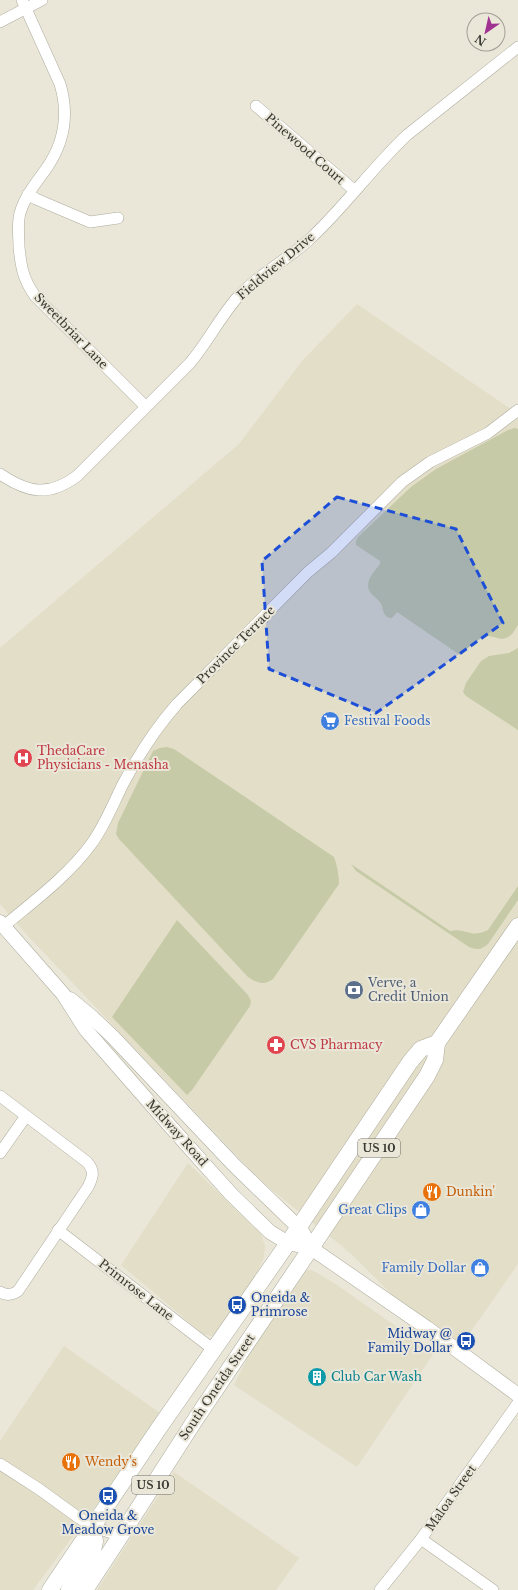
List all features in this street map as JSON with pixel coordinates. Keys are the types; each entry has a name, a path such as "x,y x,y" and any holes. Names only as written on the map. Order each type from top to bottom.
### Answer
{"highway":[{"name":"South Oneida Street","path":"85,1590 196,1417 430,1071 435,1060 437,1043 518,926"},
{"name":"US 10","path":"288,1243 414,1055 421,1049 437,1043"},
{"name":"South Oneida Street","path":"50,1590 92,1526 288,1243"},
{"path":"69,1590 93,1551 95,1541 92,1526"}],"main road":[{"name":"Midway Road","path":"2,924 62,994 86,1030 231,1194 270,1232 288,1243 311,1248 518,1395"},
{"name":"Midway Road","path":"62,994 93,1018 113,1037 234,1165 298,1227 311,1248"}],"street":[{"path":"0,22 24,4 42,0"},
{"name":"Sweetbriar Lane","path":"24,4 60,84 63,94 65,117 56,155 28,194 21,210 18,222 21,268 24,278 28,286 41,302 146,407"},
{"name":"Fieldview Drive","path":"2,479 20,487 32,490 46,490 62,485 77,476 193,359 228,309 240,295 260,277 308,241 407,135 518,47"},
{"name":"Pinewood Court","path":"256,106 355,192"},
{"path":"28,194 36,200 90,222 118,218"},
{"name":"Province Terrace","path":"2,924 63,877 83,855 93,842 107,818 143,748 163,720 308,572 331,553 402,482 430,462 488,433 517,412"},
{"path":"0,1096 87,1162 92,1170 92,1179 88,1186 25,1282 18,1291 12,1295 5,1295 0,1292"},
{"path":"0,1154 26,1116"},
{"name":"Primrose Lane","path":"58,1230 214,1350"},
{"name":"Maloa Street","path":"380,1590 421,1539 518,1403"},
{"path":"0,1464 39,1488 92,1526 120,1537"},
{"path":"421,1539 493,1590"}],"highlighted area":[{"path":"337,497 456,529 503,623 376,713 269,669 262,561"}],"shaded area":[{"path":"357,304 518,414 518,1264 463,1343 441,1343 349,1252 262,1182 27,935 0,904 0,648 239,444 302,361"},
{"path":"188,1163 261,1234 265,1246 264,1257 258,1271 219,1333 211,1336 203,1334 121,1265"},
{"path":"307,1270 311,1270 334,1283 434,1353 357,1467 234,1385 262,1328 299,1274"},
{"path":"64,1346 163,1415 33,1590 0,1590 0,1441"},
{"path":"174,1472 299,1558 276,1590 97,1590"}],"green space":[{"path":"515,428 518,429 518,625 510,636 503,639 485,636 471,645 463,654 460,655 397,612 392,618 385,615 380,602 368,588 369,580 380,564 380,561 356,545 356,541 358,537 411,487 436,469 508,430"},
{"path":"518,648 518,730 466,696 463,692 466,683 481,661 489,656 509,653"},
{"path":"167,747 174,749 334,857 338,870 339,884 273,979 270,981 260,983 248,977 116,834 118,823 153,751"},
{"path":"351,864 450,931 460,930 477,933 488,930 518,886 518,900 488,944 479,949 474,949 356,871"},
{"path":"177,920 248,995 251,1001 250,1006 187,1095 112,1017"}],"place":[{"name":"Festival Foods","path":"330,721"},
{"name":"ThedaCare Physicians - Menasha","path":"23,758"},
{"name":"Verve, a Credit Union","path":"354,990"},
{"name":"CVS Pharmacy","path":"276,1045"},
{"name":"Dunkin'","path":"432,1192"},
{"name":"Great Clips","path":"421,1210"},
{"name":"Family Dollar","path":"480,1268"},
{"name":"Oneida & Primrose","path":"237,1305"},
{"name":"Midway @ Family Dollar","path":"466,1341"},
{"name":"Club Car Wash","path":"317,1377"},
{"name":"Wendy's","path":"71,1462"},
{"name":"Oneida & Meadow Grove","path":"108,1496"}]}
